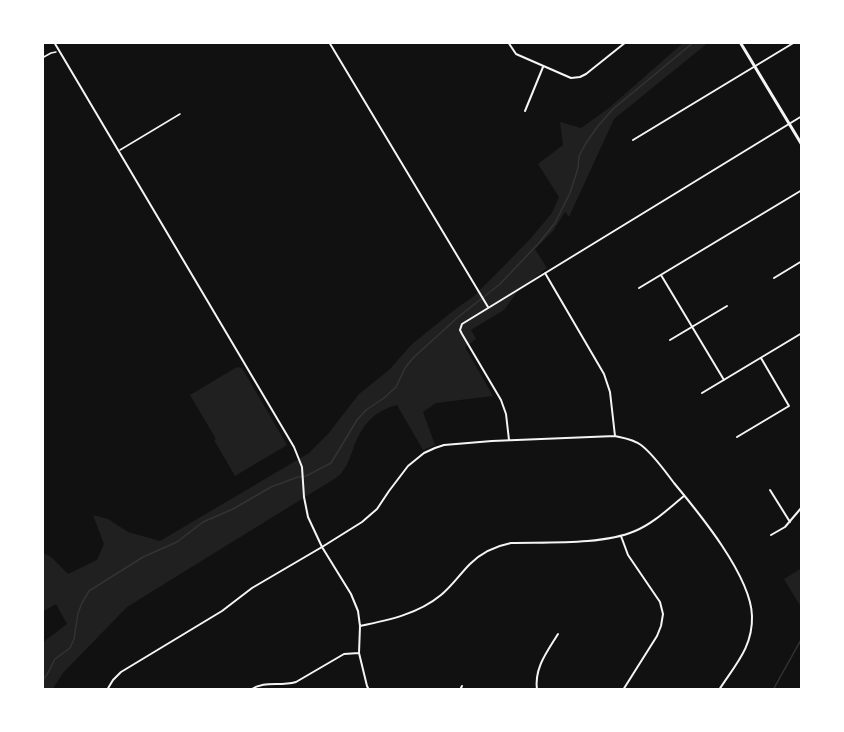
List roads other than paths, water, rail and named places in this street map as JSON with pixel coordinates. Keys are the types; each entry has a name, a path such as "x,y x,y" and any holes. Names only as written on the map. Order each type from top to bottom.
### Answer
{"street":[{"path":"54,42 285,429 299,457 303,497 308,518 322,547 351,594 358,611 359,653 369,690"},
{"path":"329,42 488,307"},
{"path":"508,42 516,54 571,78 586,74 626,42"},
{"path":"740,42 802,145"},
{"path":"633,140 795,42"},
{"path":"525,111 543,67"},
{"path":"509,440 506,414 501,400 462,334 460,330 462,324 802,116"},
{"path":"639,288 802,190"},
{"path":"774,278 802,261"},
{"path":"544,273 604,374 610,392 615,436"},
{"path":"661,275 724,380"},
{"path":"670,340 727,306"},
{"path":"702,393 802,333"},
{"path":"737,437 789,406 761,358"},
{"path":"106,690 121,672 222,611 252,588 371,516 403,471 424,453 444,445 615,436 632,439 655,459 718,539 742,580 749,597 752,615 747,648 719,690"},
{"path":"770,490 790,522"},
{"path":"360,626 394,619 424,606 448,589 478,557 499,546 511,543 593,540 621,536 636,531 651,522 684,495"},
{"path":"771,535 785,527 802,507"},
{"path":"621,536 628,555 660,602 663,614 662,626 657,636 623,690"},
{"path":"537,690 537,675 541,661 558,634"},
{"path":"250,690 258,685 296,682 344,654 359,653"}],"lane":[{"path":"120,151 180,114"}],"waterway":[{"path":"42,682 55,659 70,648 74,639 78,613 89,591 143,557 177,542 203,522 233,509 271,487 306,476 331,463 357,420 366,410 396,387 405,368 413,358 457,318 500,284 555,223 570,193 578,168 579,156 598,126 613,109 694,42"},
{"path":"773,690 802,638"}]}
